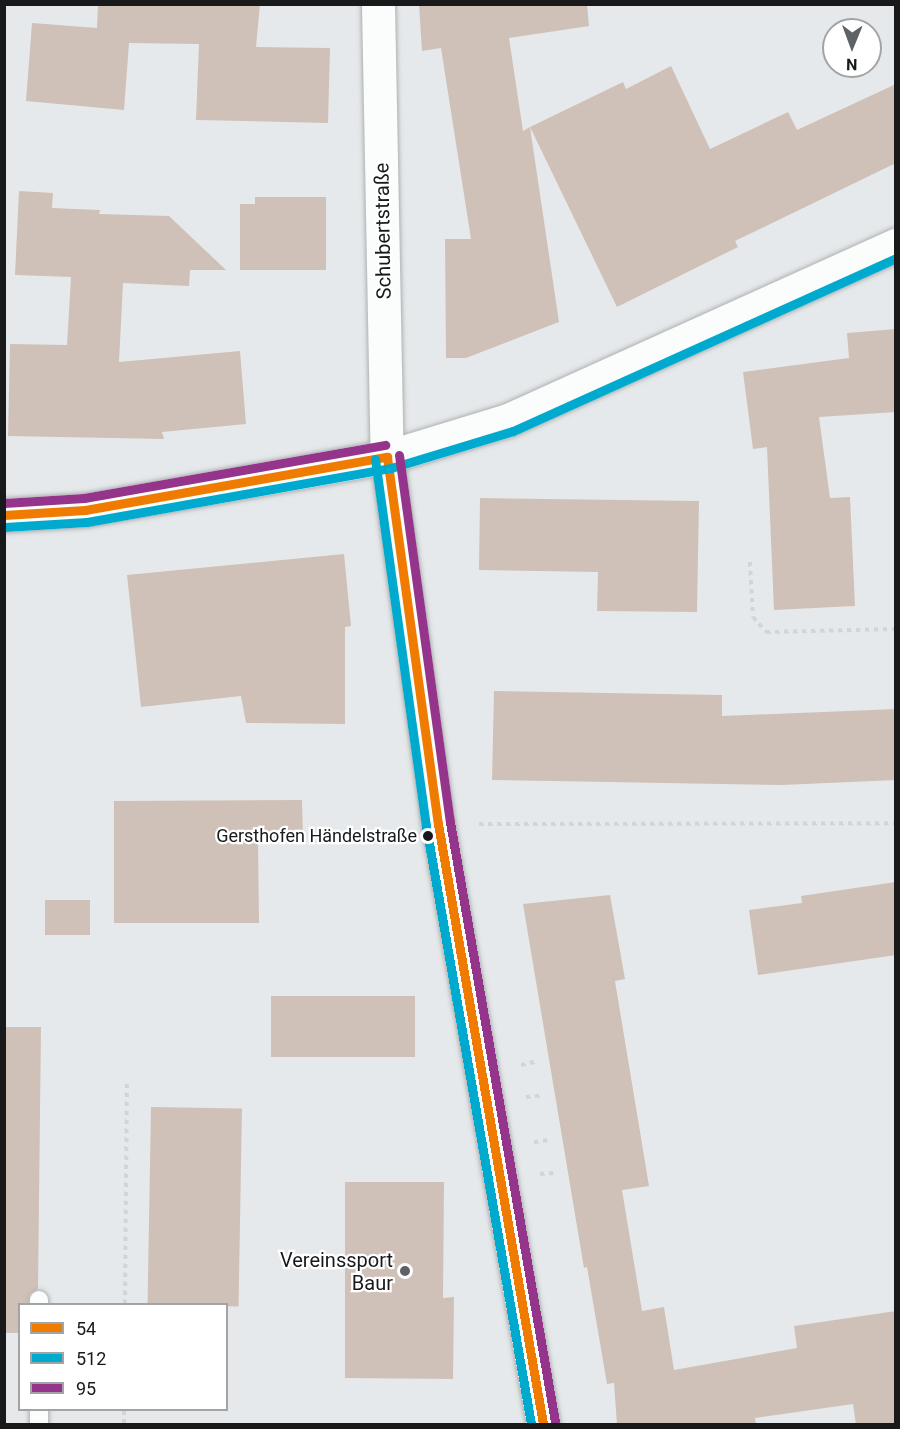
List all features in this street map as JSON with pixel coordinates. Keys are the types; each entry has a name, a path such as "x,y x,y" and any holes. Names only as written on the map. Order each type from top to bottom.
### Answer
{"street":[{"name":"Schubertstraße","path":"378,4 387,457 438,824 543,1425"},
{"path":"4,515 85,510 387,457 508,420 896,244"}],"path":[{"path":"750,562 753,617 766,632 896,629"},
{"path":"438,824 896,823"},
{"path":"125,1303 127,1084"}],"building":[{"path":"98,4 260,4 256,47 330,48 328,123 196,120 199,44 129,43 124,110 26,101 32,23 97,28"},
{"path":"419,4 587,4 589,26 509,38 523,131 530,127 559,322 466,358 446,358 445,239 471,239 441,48 422,51"},
{"path":"671,66 710,149 788,112 797,130 896,84 896,163 735,241 738,247 617,307 530,127 623,82 626,89"},
{"path":"19,191 53,193 52,208 100,210 99,214 169,216 226,270 190,270 189,286 123,283 119,362 240,351 246,424 162,432 164,439 8,436 10,344 67,345 71,277 15,275"},
{"path":"255,197 326,197 326,270 240,270 240,204 255,204"},
{"path":"896,329 896,412 819,417 830,498 850,497 855,606 774,610 767,447 753,449 743,372 849,358 847,333"},
{"path":"480,498 699,501 697,612 597,611 598,572 479,570"},
{"path":"344,554 351,626 345,627 345,724 246,723 241,696 141,707 127,575"},
{"path":"494,691 722,695 722,716 896,709 896,780 782,785 492,780"},
{"path":"302,800 303,839 258,839 259,923 114,923 114,801"},
{"path":"896,882 896,955 758,975 749,910 802,903 801,896"},
{"path":"610,895 625,979 615,981 649,1186 622,1190 642,1311 664,1307 674,1370 797,1348 794,1326 896,1311 896,1425 856,1425 853,1404 755,1418 756,1425 617,1425 614,1383 607,1384 587,1267 584,1268 523,904"},
{"path":"45,900 90,900 90,935 45,935"},
{"path":"271,996 415,996 415,1057 271,1057"},
{"path":"4,1027 41,1027 38,1289 30,1294 28,1303 18,1303 18,1333 4,1333"},
{"path":"151,1107 242,1109 239,1307 228,1306 228,1303 148,1303"},
{"path":"345,1182 444,1182 443,1298 454,1297 453,1379 345,1378"}],"transit line":[{"name":"512","path":"5,527 87,522 391,468 513,431 896,258"},
{"name":"95","path":"4,503 84,498 385,445"},
{"name":"95","path":"399,455 450,822 555,1422"},
{"name":"54","path":"387,457 438,824 543,1424"},
{"name":"54","path":"4,515 85,510 387,457"},
{"name":"512","path":"375,459 426,826 531,1424"}],"place":[{"name":"Gersthofen Händelstraße","path":"428,836"},
{"name":"Vereinssport Baur","path":"405,1271"}]}
